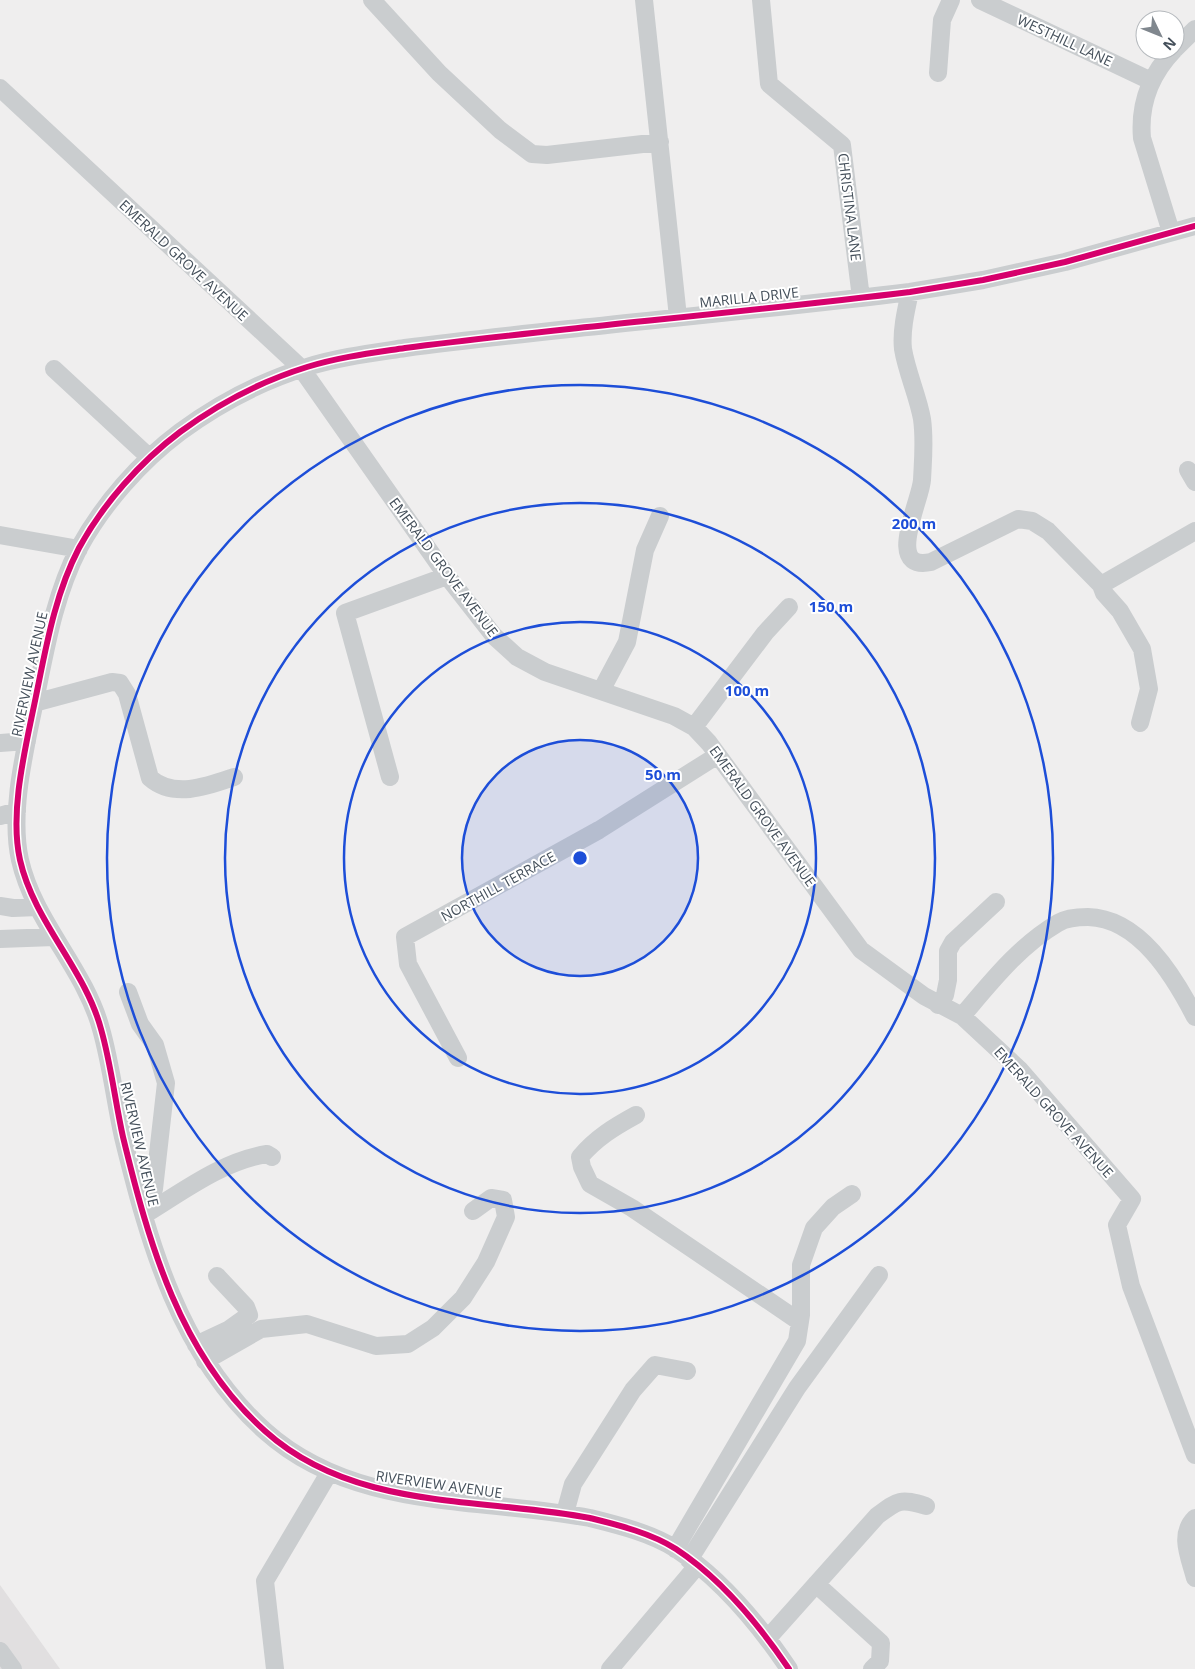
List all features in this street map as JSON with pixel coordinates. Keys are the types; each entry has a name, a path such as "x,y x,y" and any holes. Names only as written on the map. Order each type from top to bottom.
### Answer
{"street":[{"path":"372,0 438,73 500,130 532,154 547,155 660,142"},
{"path":"644,0 678,317"},
{"name":"CHRISTINA LANE","path":"761,0 769,84 842,144 862,298"},
{"path":"938,73 942,20 951,0"},
{"name":"WESTHILL LANE","path":"980,0 1150,81"},
{"path":"1185,39 1195,29"},
{"path":"1166,60 1150,81 1142,110 1142,138 1171,232"},
{"name":"EMERALD GROVE AVENUE","path":"0,88 301,368 447,576 494,636 517,657 545,672 674,716 694,727 718,755 861,950 938,1005 962,1016 1018,1069 1132,1199 1117,1225 1131,1286 1195,1455"},
{"name":"MARILLA DRIVE","path":"301,368 343,357 440,343 910,292 983,280 1065,262 1195,226"},
{"path":"910,292 905,318 903,348 922,418 924,440 922,486 907,537 906,548 910,558 922,564 931,562 1018,519 1032,521 1048,531 1101,585 1104,593 1120,610 1142,649 1149,688 1140,723"},
{"name":"RIVERVIEW AVENUE","path":"301,368 223,403 180,432 149,457 111,501 79,549 49,632 27,741 17,811 20,860 28,887 85,991 100,1024 124,1138 167,1290 196,1345 233,1400 268,1434 329,1473 365,1486 397,1494 565,1513 615,1524 675,1549 732,1598 768,1638 789,1669"},
{"path":"54,369 149,457"},
{"path":"602,690 627,642 645,550 660,516"},
{"path":"1101,585 1195,531"},
{"path":"0,535 79,549"},
{"path":"390,777 346,613 447,576"},
{"path":"694,727 765,633 789,607"},
{"path":"34,703 112,682 120,683 127,694 150,778 157,784 174,789 201,789 234,778"},
{"path":"0,743 27,741"},
{"name":"NORTHILL TERRACE","path":"458,1058 408,964 405,937 599,830 718,755"},
{"path":"0,816 17,811"},
{"path":"938,1005 945,995 948,980 948,951 953,942 996,902"},
{"path":"0,906 38,907"},
{"path":"962,1016 1009,960 1059,922 1082,917 1094,917 1115,923 1142,942 1166,969 1195,1016"},
{"path":"0,939 54,937"},
{"path":"128,992 140,1024 155,1045 166,1083 154,1189 142,1207"},
{"path":"636,1114 608,1130 591,1144 580,1157 582,1167 590,1184 632,1208 800,1322"},
{"path":"142,1207 241,1160 267,1154 272,1157"},
{"path":"675,1549 797,1341 800,1322 801,1265 814,1228 833,1207 852,1194"},
{"path":"205,1360 261,1329 307,1324 376,1346 408,1344 433,1328 463,1298 486,1262 506,1217 504,1200 492,1198 474,1211"},
{"path":"610,1669 693,1563 798,1388 880,1275"},
{"path":"196,1345 228,1330 249,1316 246,1307 217,1276"},
{"path":"565,1513 573,1484 633,1390 655,1365 687,1371"},
{"path":"275,1669 265,1581 329,1473"},
{"path":"768,1638 877,1516 896,1501 907,1500 926,1506"},
{"path":"1195,1518 1189,1524 1185,1535 1195,1578"},
{"path":"816,1584 881,1643 880,1661 872,1669"},
{"path":"0,1651 13,1669"}],"shaded area":[{"path":"0,1585 60,1669 0,1669"}],"cycle path":[{"path":"789,1669 752,1620 723,1588 692,1561 666,1543 634,1530 590,1518 419,1497 378,1488 338,1475 300,1457 265,1431 236,1401 211,1368 190,1333 172,1296 157,1257 133,1177 101,1029 93,1007 84,986 36,904 20,860 16,821 20,778 57,602 79,548 99,516 137,470 180,432 210,412 257,386 307,367 356,356 425,345 910,292 983,280 1065,262 1195,226"}]}
